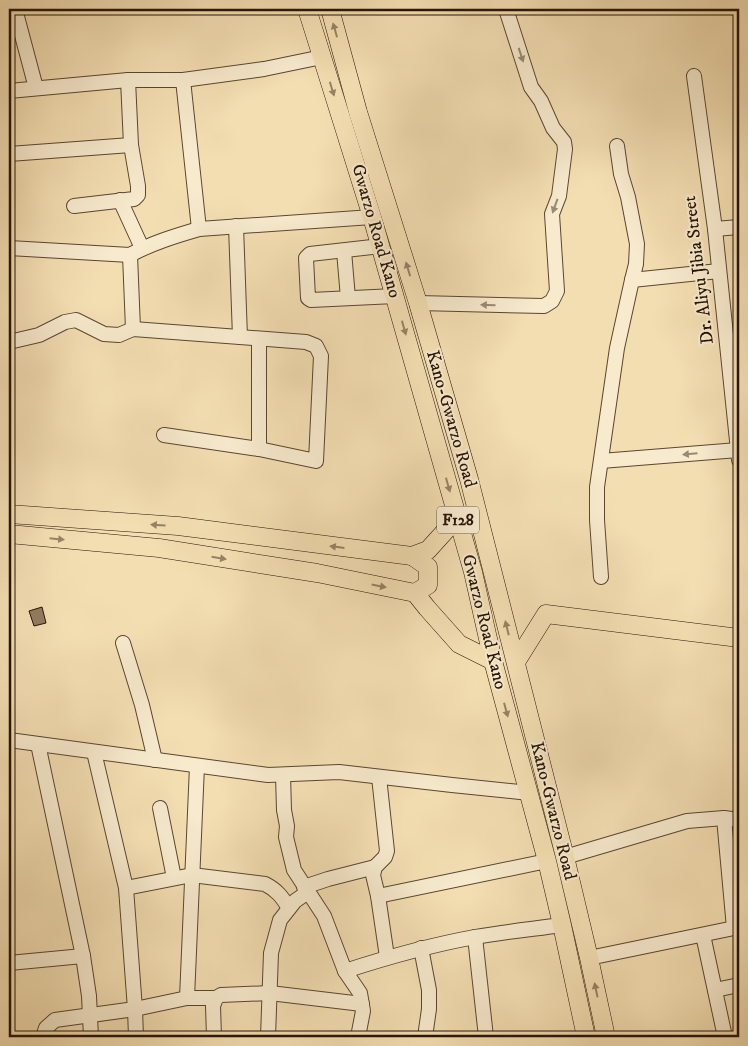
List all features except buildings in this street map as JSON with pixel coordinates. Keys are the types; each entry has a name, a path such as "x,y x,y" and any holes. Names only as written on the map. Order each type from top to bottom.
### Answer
{"main road":[{"name":"Gwarzo Road Kano","path":"307,9 381,246 473,572 493,661 547,861 586,1037"},
{"name":"Kano-Gwarzo Road","path":"330,9 358,112 418,303 469,479 566,857 606,1037"},
{"path":"9,514 178,526 412,556 428,567 428,585 415,593"},
{"path":"412,556 428,550 457,518"},
{"path":"9,534 159,548 317,573 415,593 458,644 493,661"},
{"path":"516,662 546,614 739,638"}],"street":[{"path":"15,9 36,88"},
{"path":"418,303 544,306 552,301 556,291 552,214 559,196 565,148 564,142 531,87 506,9"},
{"path":"9,91 128,80 183,80 264,69 322,57"},
{"name":"Dr. Aliyu Jibia Street","path":"694,76 719,271 739,455"},
{"path":"74,206 134,199 138,195 130,144 128,80"},
{"path":"183,80 200,229"},
{"path":"9,154 130,144"},
{"path":"601,577 597,487 617,348 636,264 637,244 628,197 621,174 617,146"},
{"path":"120,200 142,248"},
{"path":"9,248 130,255 142,248 200,229 372,217"},
{"path":"236,226 240,337"},
{"path":"714,229 739,227"},
{"path":"381,246 310,254 306,258 308,298 311,300 395,296"},
{"path":"344,251 348,298"},
{"path":"130,255 133,329"},
{"path":"632,280 719,271"},
{"path":"9,342 39,335 65,322 76,320 104,334 119,335 133,329 306,342 316,346 322,356 316,461 164,435"},
{"path":"259,339 259,450"},
{"path":"600,461 739,455"},
{"path":"123,643 142,705 155,760"},
{"path":"9,740 268,775 340,772 452,786 529,792"},
{"path":"38,744 82,956 89,996 91,1037"},
{"path":"94,752 126,888 136,1037"},
{"path":"187,998 197,766"},
{"path":"283,775 284,810 287,826 286,838 294,870 324,916 345,971 360,993 362,1011 358,1037"},
{"path":"268,1037 271,953 280,920 306,890 328,879 375,867 385,857 379,777"},
{"path":"160,808 174,878"},
{"path":"566,857 687,821 724,818 739,820"},
{"path":"589,958 737,928 724,818"},
{"path":"378,896 547,861"},
{"path":"375,867 373,875 387,957"},
{"path":"126,888 192,875 265,884 273,888 289,908"},
{"path":"345,971 421,948 475,937 562,925"},
{"path":"703,935 725,1037"},
{"path":"475,937 486,1037"},
{"path":"421,948 429,990 429,1009 425,1037"},
{"path":"9,963 82,956"},
{"path":"715,990 739,984"},
{"path":"44,1037 46,1028 55,1020 135,1009 187,998 216,998 222,995 270,992 362,1004"},
{"path":"214,1037 213,1006 216,998"}]}
